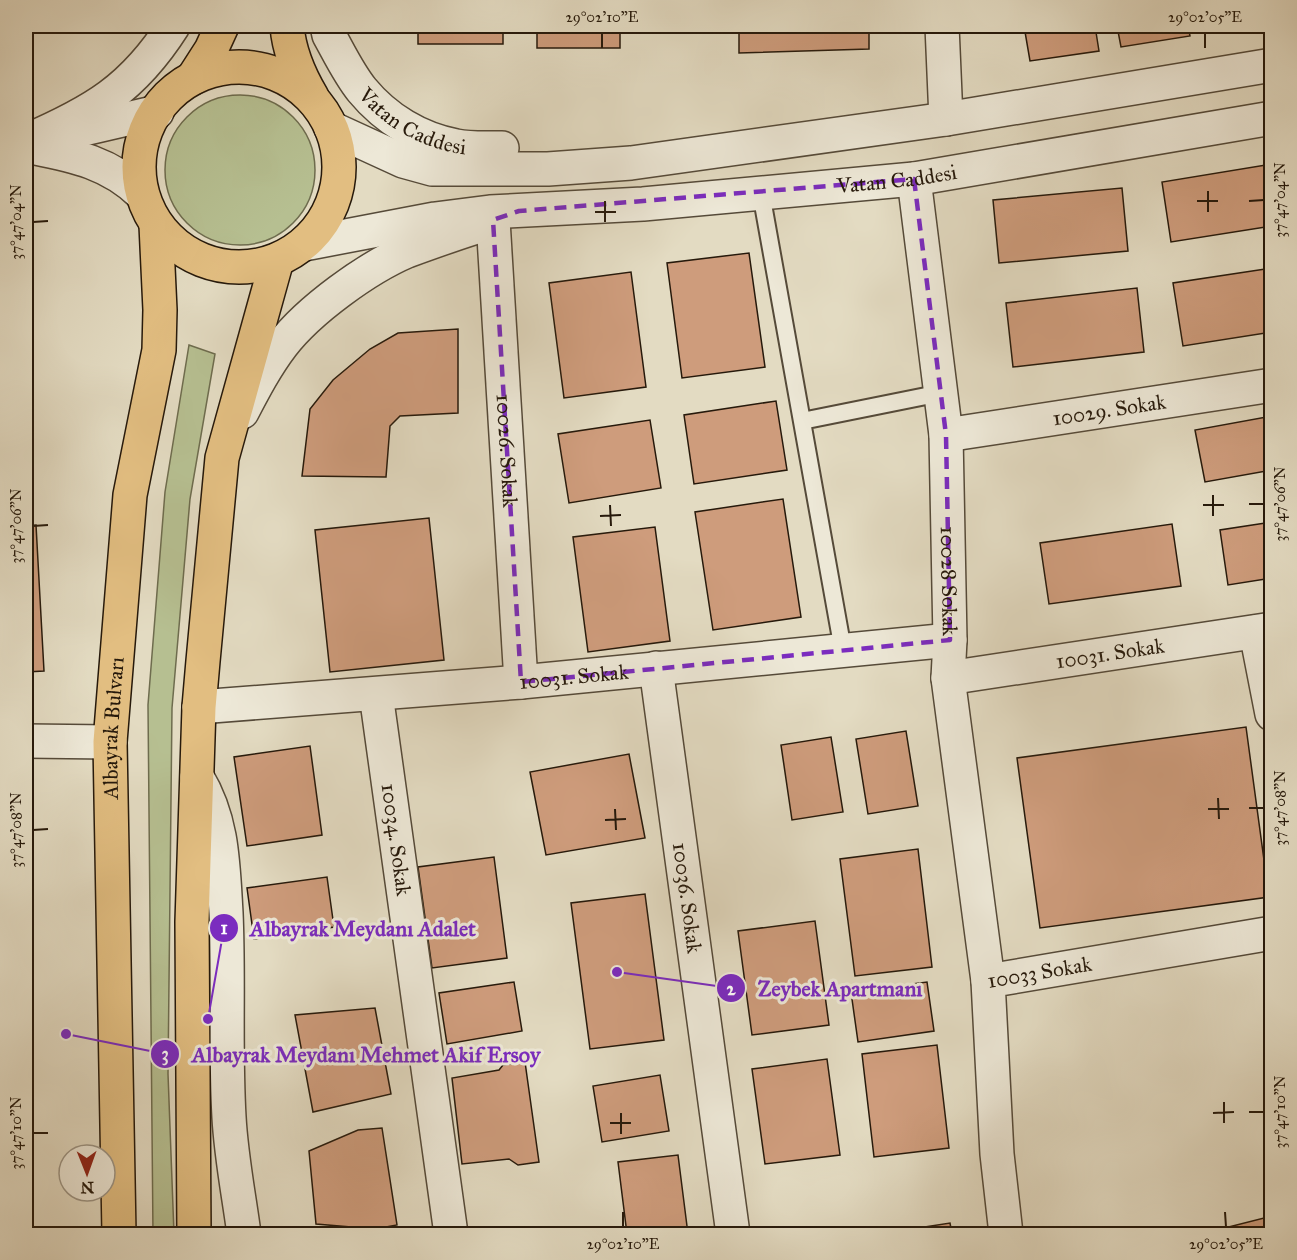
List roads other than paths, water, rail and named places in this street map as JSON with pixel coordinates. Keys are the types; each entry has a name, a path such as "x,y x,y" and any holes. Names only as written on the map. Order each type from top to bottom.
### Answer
{"main road":[{"path":"193,78 211,50 222,26"},
{"path":"287,26 292,57 302,80 323,115 339,159 337,190 325,220 291,252 246,268 212,264 181,250 156,225 142,194 138,160 147,127 166,98 193,78 226,68 261,69 290,81 323,115"},
{"name":"Albayrak Bulvarı","path":"119,1234 110,742 130,495 159,350 160,310 156,225"},
{"path":"194,1232 192,922 199,707 222,458 291,252"}],"street":[{"path":"26,143 75,119 125,85 173,26"},
{"name":"Vatan Caddesi","path":"327,26 329,35 361,89 377,106 399,123 424,137 457,147 687,154"},
{"path":"942,26 946,119"},
{"name":"Vatan Caddesi","path":"323,115 403,161 432,169 548,169 631,163 946,119 1272,65"},
{"path":"26,143 157,112"},
{"name":"Vatan Caddesi","path":"291,252 435,219 643,204 914,179 1272,118"},
{"path":"26,143 90,161 128,180 142,194"},
{"name":"10028 Sokak","path":"914,179 946,435 950,640 948,678 988,981"},
{"name":"Vatan Caddesi","path":"222,458 240,415 262,374 284,343 314,312 358,279 405,252 506,215"},
{"name":"10026. Sokak","path":"506,215 521,682"},
{"name":"10029. Sokak","path":"946,435 1272,385"},
{"path":"1264,630 1272,714"},
{"name":"10031. Sokak","path":"948,678 1264,630"},
{"name":"10031. Sokak","path":"199,707 521,682 950,640"},
{"name":"10036. Sokak","path":"656,668 733,1234"},
{"name":"10034. Sokak","path":"376,694 452,1234"},
{"path":"26,741 110,742"},
{"path":"197,777 209,798 219,831 223,866 228,960 229,1119 244,1234"},
{"name":"10033 Sokak","path":"1006,1234 998,1154 988,981 1272,933"},
{"path":"193,1053 229,1119"}],"lane":[{"path":"761,194 843,650"},
{"path":"802,421 941,393"}],"place":[{"name":"Zeybek Apartmanı","path":"617,972"},
{"name":"Albayrak Meydanı Adalet","path":"208,1019"},
{"name":"Albayrak Meydanı Mehmet Akif Ersoy","path":"66,1034"}]}
